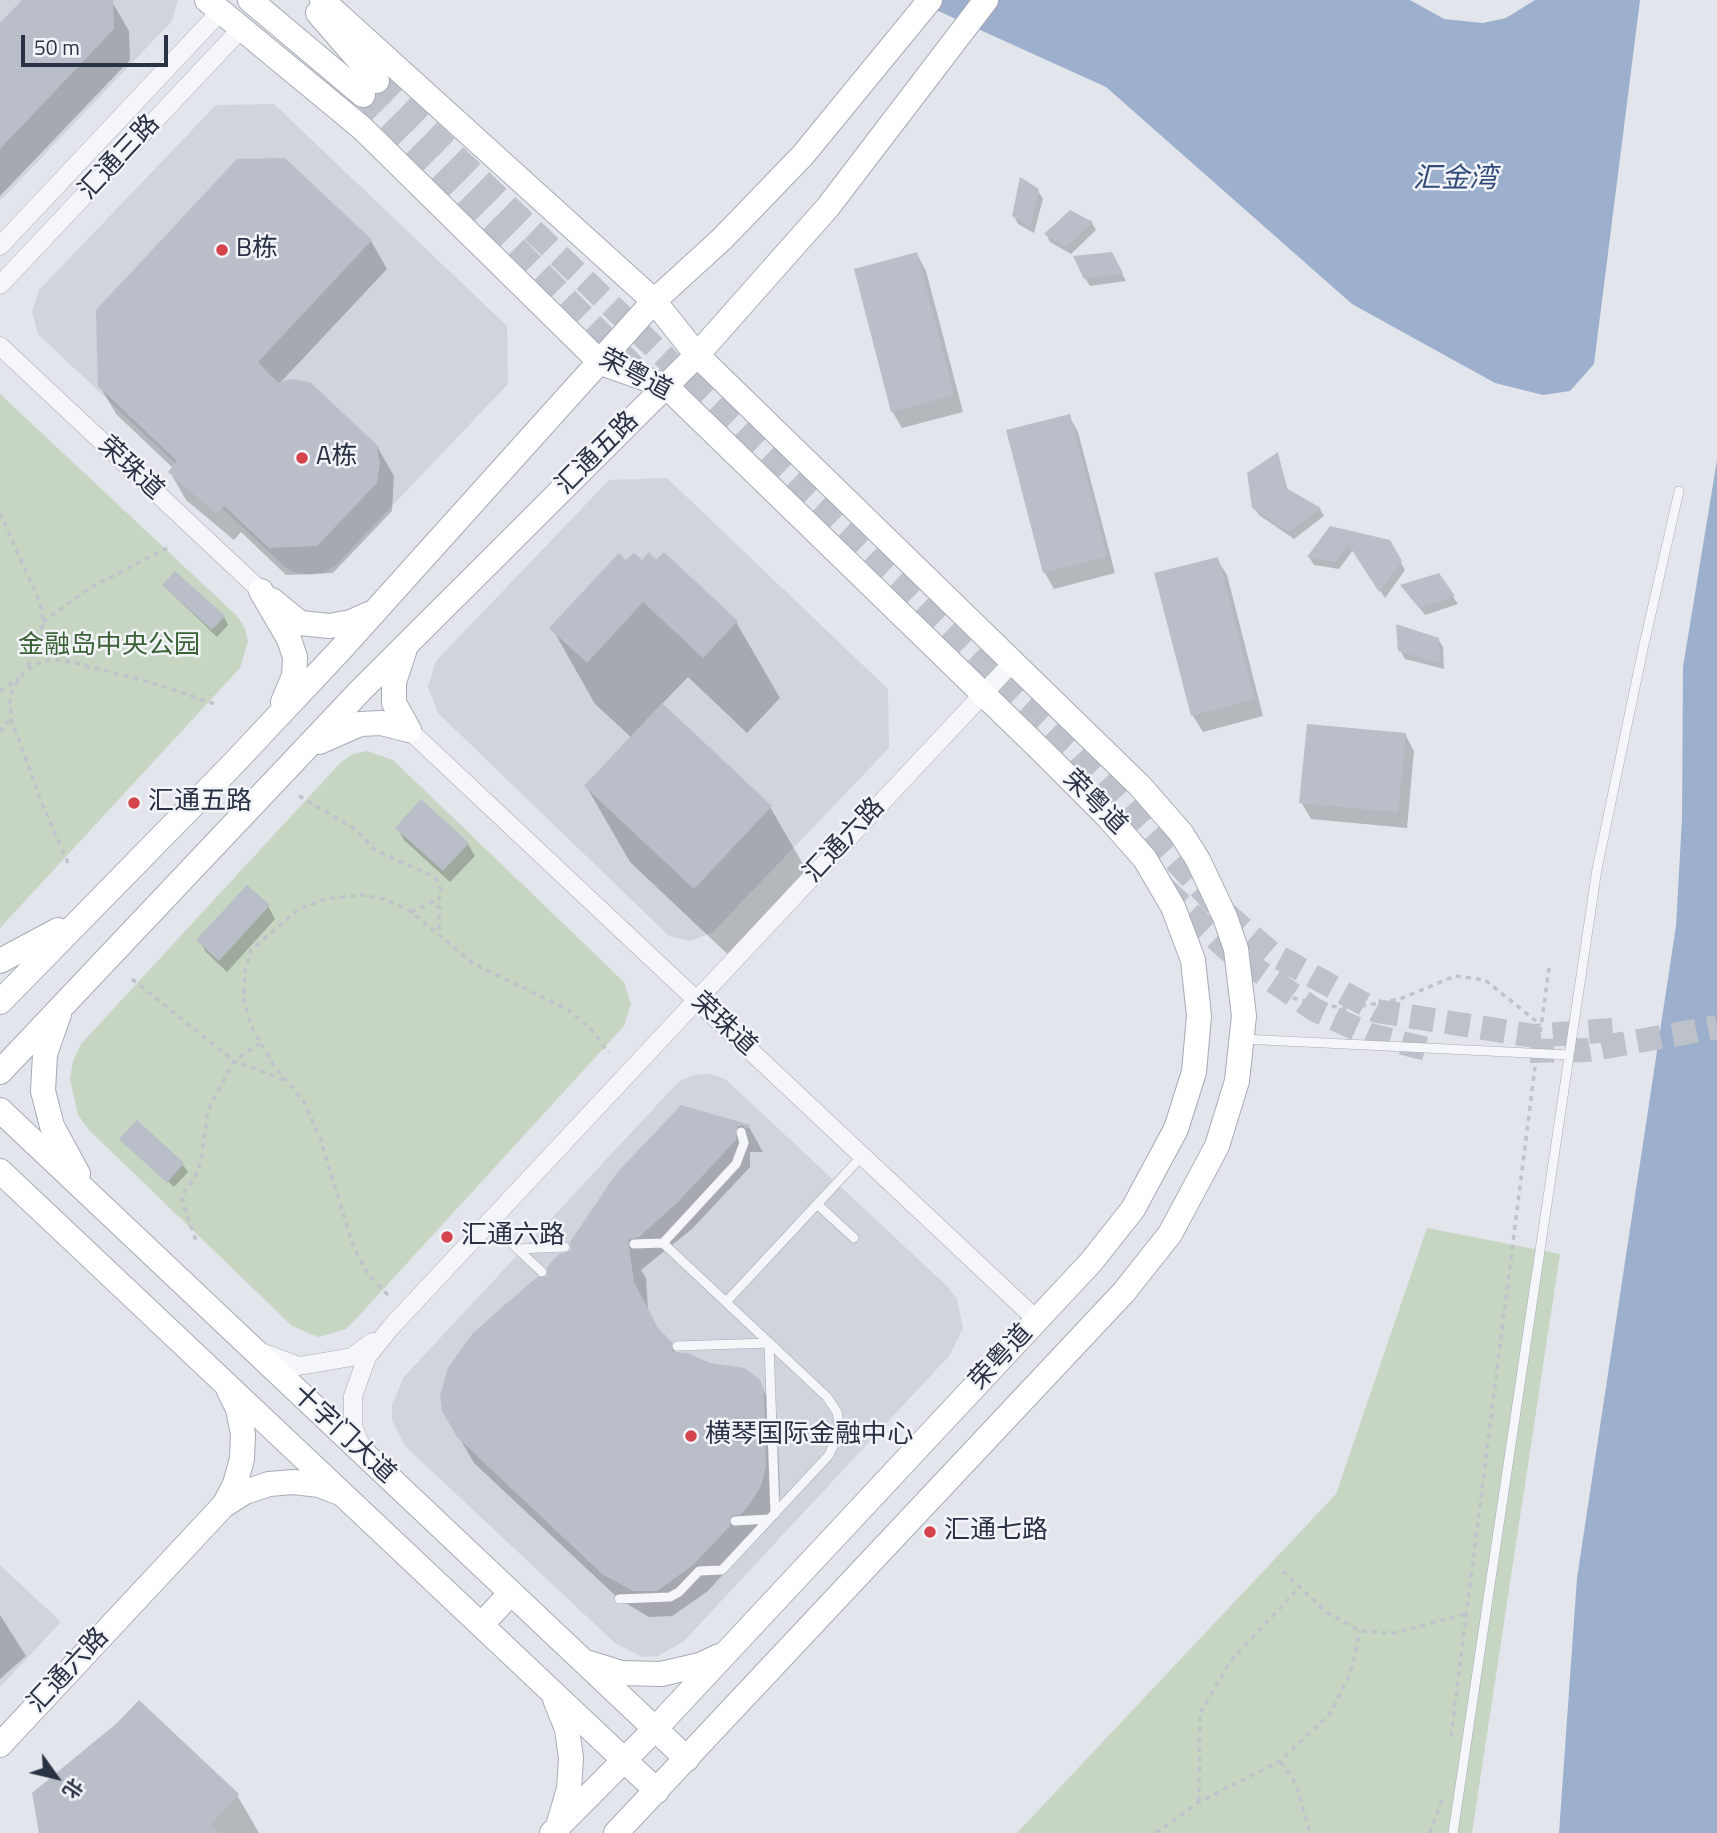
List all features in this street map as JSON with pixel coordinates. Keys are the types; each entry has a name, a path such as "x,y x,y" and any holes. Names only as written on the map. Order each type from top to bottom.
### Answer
{"street":[{"path":"250,0 370,88 308,0"},
{"name":"荣粤道","path":"322,0 654,302 697,355 1161,808 1198,860 1221,907 1236,949 1243,1005 1237,1081 1217,1146 1187,1206 1150,1261 657,1791"},
{"path":"0,1002 276,716 654,302 722,239 803,155 930,0"},
{"name":"汇通五路","path":"0,1072 301,753 697,355 828,207 986,0"},
{"name":"荣粤道","path":"213,6 362,128 601,363 666,386 1108,817 1145,859 1167,895 1184,933 1198,988 1198,1045 1184,1110 1164,1157 1115,1234 625,1760"},
{"name":"汇通三路","path":"0,246 213,6"},
{"name":"汇通三路","path":"0,285 240,30"},
{"name":"荣珠道","path":"0,346 261,591"},
{"path":"261,591 300,622 330,626 351,622 374,611"},
{"path":"261,591 289,639 295,657 294,676 276,716"},
{"path":"409,730 394,703 394,682 410,642"},
{"name":"汇通六路","path":"365,1455 353,1426 353,1396 367,1357 391,1327 1013,662"},
{"path":"301,753 335,733 359,724 381,723 409,730"},
{"name":"荣珠道","path":"409,730 1037,1320"},
{"path":"0,961 80,918"},
{"path":"61,1007 45,1054 43,1091 52,1126 90,1196"},
{"name":"十字门大道","path":"0,1110 687,1759"},
{"name":"十字门大道","path":"0,1171 657,1791"},
{"path":"0,1195 34,1203"},
{"name":"汇通六路","path":"253,1349 299,1366 328,1364 352,1357 391,1327"},
{"path":"223,1506 239,1471 243,1434 238,1409 227,1385"},
{"path":"223,1506 245,1492 269,1484 307,1483 343,1494"},
{"name":"汇通六路","path":"0,1745 223,1506"},
{"path":"481,1625 511,1593"},
{"path":"582,1660 621,1672 661,1674 699,1665 726,1653"},
{"path":"552,1692 567,1730 571,1758 569,1790 555,1830"},
{"path":"555,1830 625,1760"},
{"path":"616,1833 657,1791"}],"lane":[{"path":"1453,1833 1597,869 1679,491"},
{"path":"1242,1039 1569,1055"},
{"path":"663,1243 736,1164 742,1154 741,1132"},
{"path":"726,1302 862,1156"},
{"path":"817,1204 854,1238"},
{"path":"489,1223 542,1272"},
{"path":"619,1599 670,1597 680,1592 699,1571 722,1570 829,1455 840,1430 833,1404 663,1243 634,1244"},
{"path":"517,1249 565,1247"},
{"path":"677,1346 769,1343"},
{"path":"769,1343 772,1517"},
{"path":"735,1521 772,1517"},
{"path":"698,1560 699,1571"}],"path":[{"path":"0,513 40,603 43,622 40,641 13,688 11,718 41,801 68,863"},
{"path":"43,622 99,582 171,546"},
{"path":"0,691 34,665 48,660 63,660 139,679 215,704"},
{"path":"0,732 11,718"},
{"path":"299,796 355,829 375,850 435,877 441,890 437,906 439,933"},
{"path":"388,1295 368,1274 353,1246 320,1138 304,1102 260,1043 251,1026 244,1000 245,971 251,950 299,909 325,899 362,895 384,899 411,912 474,964 568,1009 590,1028 609,1054"},
{"path":"411,912 433,902 437,906"},
{"path":"1537,1051 1549,968"},
{"path":"1273,994 1346,1009 1400,999 1455,976 1485,980 1541,1025"},
{"path":"132,979 234,1061 289,1081"},
{"path":"197,1244 181,1196 195,1178 201,1162 208,1110 234,1061 260,1043"},
{"path":"1451,1739 1536,1065"},
{"path":"1283,1571 1326,1612 1360,1631 1394,1633 1466,1614"},
{"path":"1199,1802 1200,1713 1231,1660 1299,1588"},
{"path":"1156,1833 1199,1802 1280,1761 1330,1714 1351,1672 1360,1631"},
{"path":"1280,1761 1296,1784 1310,1833"},
{"path":"1430,1833 1444,1794"}],"shaded area":[{"path":"0,0 178,0 172,21 0,201"},
{"path":"274,104 507,326 508,384 336,565 324,573 310,575 296,573 284,566 38,334 32,312 39,290 216,105"},
{"path":"667,478 888,689 889,748 713,932 691,941 669,936 438,713 428,687 436,661 609,480"},
{"name":"横琴国际金融中心","path":"710,1074 725,1079 948,1287 957,1299 963,1328 950,1355 684,1641 658,1656 643,1657 616,1644 405,1446 392,1420 392,1405 403,1378 669,1092 680,1081 694,1075"},
{"path":"0,1565 61,1622 0,1687"}],"green space":[{"name":"金融岛中央公园","path":"0,394 237,616 245,628 248,641 240,668 0,928"},
{"path":"367,751 393,760 624,982 631,1004 624,1026 356,1319 346,1329 318,1337 292,1326 89,1130 78,1115 70,1079 73,1061 81,1044 341,762 353,754"},
{"path":"1427,1228 1560,1254 1472,1833 1017,1833 1336,1494"}],"water":[{"name":"汇金湾","path":"914,0 1410,0 1444,19 1483,23 1506,18 1535,0 1640,0 1594,364 1570,391 1543,395 1495,383 1352,304 1106,87"},
{"path":"1717,460 1717,1833 1559,1833 1577,1578 1676,926 1682,818 1683,667"}],"building":[{"path":"22,0 113,0 114,29 0,149 0,23"},
{"path":"285,158 372,240 258,362 278,383 291,379 310,382 379,447 377,450 380,463 377,483 317,546 269,548 224,506 217,514 168,472 177,461 98,386 96,310 237,159"},
{"path":"1020,177 1039,189 1030,227 1012,216"},
{"path":"1070,210 1093,222 1066,247 1044,234"},
{"path":"917,252 954,395 891,412 854,269"},
{"path":"1112,252 1123,273 1084,279 1073,256"},
{"path":"1070,414 1107,557 1043,573 1006,430"},
{"path":"1278,452 1286,488 1321,508 1288,532 1252,508 1247,473"},
{"path":"1330,526 1390,540 1402,561 1379,592 1348,544 1335,562 1307,557"},
{"path":"649,552 656,560 664,552 738,621 703,658 643,602 587,663 549,628 619,553 626,560 634,553 642,560"},
{"path":"1218,557 1255,699 1191,716 1154,573"},
{"path":"175,571 225,616 212,630 162,585"},
{"path":"1439,573 1455,596 1419,608 1400,585"},
{"path":"1396,624 1439,638 1440,663 1398,651"},
{"path":"662,703 772,806 694,889 584,786"},
{"path":"1307,724 1406,733 1398,812 1299,803"},
{"path":"421,799 469,843 443,871 395,828"},
{"path":"247,885 270,905 219,961 196,940"},
{"path":"681,1105 750,1125 747,1129 742,1125 737,1127 736,1140 677,1203 639,1237 628,1240 634,1282 658,1328 672,1342 673,1352 687,1353 710,1363 744,1368 759,1379 764,1389 766,1467 761,1486 749,1505 741,1514 731,1516 730,1526 693,1565 657,1591 633,1591 602,1574 457,1437 442,1411 440,1396 448,1368 472,1334 537,1277 547,1277 547,1267 559,1254 571,1251 570,1242 616,1174"},
{"path":"137,1120 184,1163 167,1183 119,1139"},
{"path":"139,1700 239,1794 210,1825 219,1833 39,1833 32,1793 117,1723"}],"tunnel":[{"path":"377,81 1074,750 1217,906 1271,953 1377,1011 1534,1036 1624,1029"},
{"path":"363,95 649,382"},
{"path":"1164,888 1227,949 1315,1010 1370,1035 1431,1050"},
{"path":"1530,1051 1588,1050 1717,1027"}],"place":[{"name":"B栋","path":"222,250"},
{"name":"A栋","path":"302,458"},
{"name":"汇通五路","path":"134,803"},
{"name":"汇通六路","path":"447,1237"},
{"name":"横琴国际金融中心","path":"691,1436"},
{"name":"汇通七路","path":"930,1532"}]}
